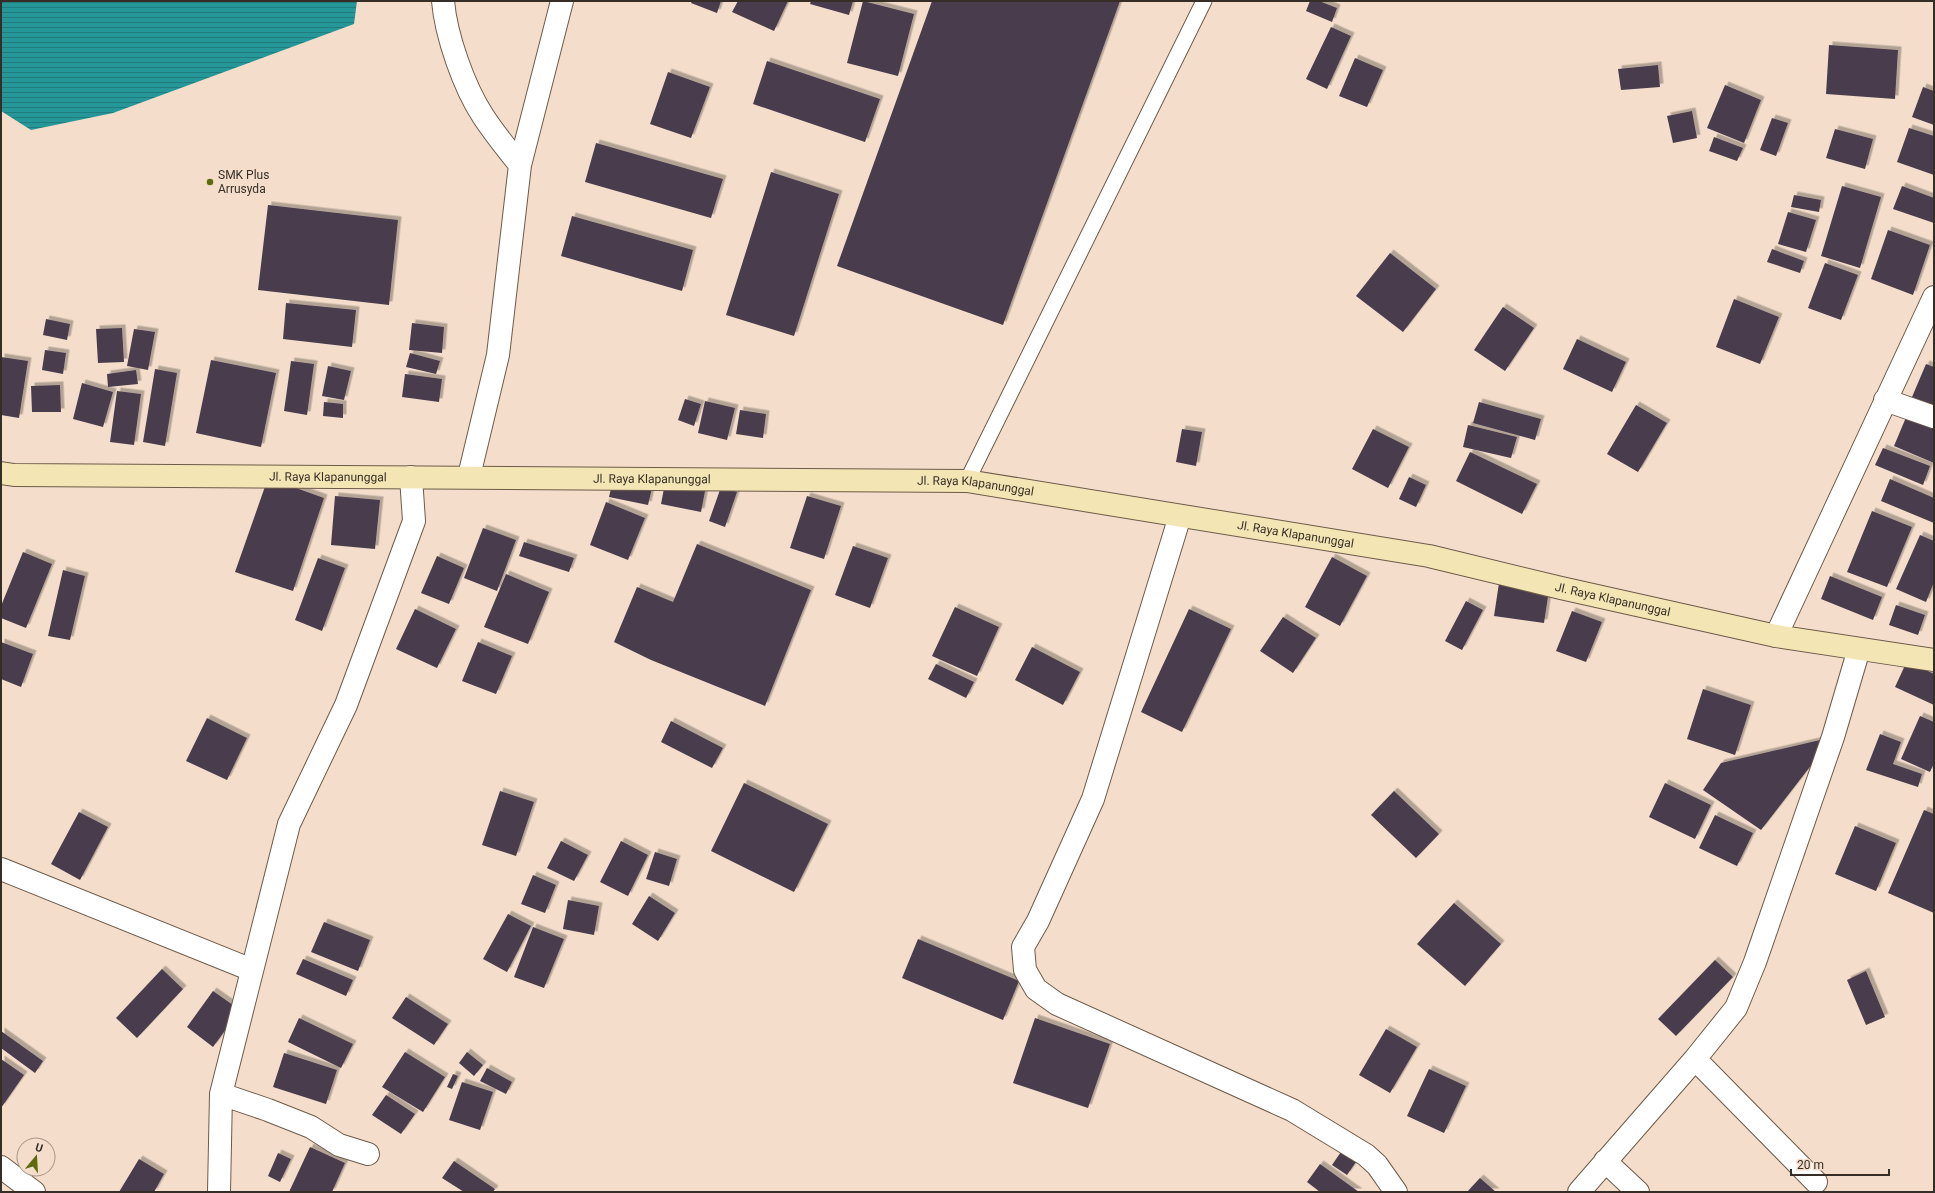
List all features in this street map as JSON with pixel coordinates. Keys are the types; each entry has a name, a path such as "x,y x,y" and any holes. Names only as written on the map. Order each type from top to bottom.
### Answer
{"street":[{"path":"443,1 451,44 462,73 482,116 520,165"},
{"path":"469,476 498,355 520,165 562,1"},
{"path":"1776,636 1934,296"},
{"path":"1885,400 1934,417"},
{"name":"Jl. Raya Klapanunggal","path":"1,473 14,475 469,476 967,481 1429,556 1561,588 1776,636 1934,660"},
{"path":"219,1192 221,1094 289,824 346,705 414,522 411,477"},
{"path":"1180,516 1093,799 1038,921 1023,947 1025,970 1036,989 1057,1004 1292,1110 1366,1155 1377,1165 1396,1192"},
{"path":"1579,1192 1695,1059 1736,1008 1755,962 1833,737 1859,649"},
{"path":"1,869 252,970"},
{"path":"1695,1059 1816,1182"},
{"path":"221,1094 311,1127 339,1145 368,1154"},
{"path":"1605,1161 1638,1192"},
{"path":"1,1167 34,1192"}],"lane":[{"path":"967,481 1204,1"}],"water":[{"path":"1,1 357,1 354,24 113,113 31,130 1,111"}],"building":[{"path":"692,1 721,1 717,13 691,3"},
{"path":"738,1 788,1 774,31 732,12"},
{"path":"811,1 853,1 849,15 810,4"},
{"path":"863,1 914,14 898,76 847,63"},
{"path":"932,1 1120,1 1003,325 837,266"},
{"path":"1310,1 1319,1 1337,8 1332,22 1306,11"},
{"path":"1331,27 1351,36 1327,89 1306,79"},
{"path":"1829,45 1898,50 1895,99 1826,94"},
{"path":"1355,58 1383,70 1367,107 1339,96"},
{"path":"767,61 880,99 865,142 753,104"},
{"path":"1658,65 1660,87 1621,90 1618,69"},
{"path":"668,72 710,87 691,138 650,124"},
{"path":"1725,85 1761,100 1744,143 1707,128"},
{"path":"1923,87 1934,91 1934,125 1912,117"},
{"path":"1692,111 1697,138 1673,143 1667,116"},
{"path":"1772,118 1788,123 1776,156 1760,150"},
{"path":"1909,128 1934,136 1934,175 1897,162"},
{"path":"1835,129 1873,139 1865,169 1826,158"},
{"path":"1714,137 1743,148 1737,161 1709,151"},
{"path":"596,143 723,179 711,218 585,182"},
{"path":"771,172 839,194 794,336 726,315"},
{"path":"1842,186 1881,197 1860,268 1821,256"},
{"path":"1902,186 1934,198 1934,223 1893,209"},
{"path":"1794,195 1821,200 1819,212 1791,207"},
{"path":"268,205 398,220 389,305 258,290"},
{"path":"1788,212 1816,220 1806,252 1778,244"},
{"path":"572,216 693,250 682,291 561,256"},
{"path":"1888,230 1930,245 1913,295 1871,279"},
{"path":"1772,249 1804,261 1800,273 1767,262"},
{"path":"1390,253 1436,289 1403,332 1356,296"},
{"path":"1825,263 1858,275 1841,320 1808,308"},
{"path":"1734,299 1779,317 1760,364 1716,347"},
{"path":"286,303 356,310 352,347 283,339"},
{"path":"1503,307 1534,328 1505,371 1474,350"},
{"path":"46,319 70,324 67,340 43,335"},
{"path":"412,323 444,327 442,353 409,350"},
{"path":"122,328 124,362 98,363 96,329"},
{"path":"134,329 155,332 148,370 127,366"},
{"path":"1577,339 1626,362 1612,392 1563,369"},
{"path":"45,350 66,353 63,374 42,370"},
{"path":"410,353 440,361 436,374 406,367"},
{"path":"1,357 28,361 19,418 1,415"},
{"path":"211,360 276,373 261,447 196,433"},
{"path":"291,361 314,364 307,415 284,411"},
{"path":"1926,364 1934,367 1934,406 1912,397"},
{"path":"328,366 351,371 344,400 322,396"},
{"path":"155,369 177,373 165,446 143,442"},
{"path":"136,370 138,384 108,387 107,374"},
{"path":"405,374 442,379 439,402 402,397"},
{"path":"82,383 113,392 103,427 73,419"},
{"path":"60,385 61,412 32,412 31,386"},
{"path":"117,391 141,394 134,445 110,442"},
{"path":"685,399 701,404 694,426 678,420"},
{"path":"705,401 735,408 727,440 698,433"},
{"path":"324,402 343,404 343,418 323,416"},
{"path":"1479,402 1541,419 1535,440 1473,423"},
{"path":"1636,405 1667,423 1638,472 1607,454"},
{"path":"740,410 766,414 763,438 736,434"},
{"path":"1907,415 1934,426 1934,463 1894,446"},
{"path":"1468,425 1517,437 1511,458 1463,447"},
{"path":"1182,429 1202,432 1196,466 1176,462"},
{"path":"1373,429 1409,447 1388,488 1352,469"},
{"path":"1883,448 1930,466 1923,485 1875,465"},
{"path":"1470,452 1537,484 1522,514 1456,481"},
{"path":"1409,477 1426,485 1416,507 1399,499"},
{"path":"268,478 324,498 293,591 235,572"},
{"path":"666,478 706,486 701,512 661,504"},
{"path":"1890,479 1934,498 1934,523 1881,501"},
{"path":"613,480 652,488 648,505 609,497"},
{"path":"721,487 737,492 725,527 709,521"},
{"path":"335,496 380,500 375,549 331,545"},
{"path":"807,496 841,506 824,559 790,548"},
{"path":"606,502 645,518 628,560 590,545"},
{"path":"1872,511 1912,527 1887,587 1847,572"},
{"path":"483,528 516,540 497,591 464,578"},
{"path":"1920,535 1934,541 1934,582 1926,602 1896,589"},
{"path":"524,542 574,558 569,572 519,556"},
{"path":"697,544 811,590 765,706 651,660 614,642 637,587 673,602"},
{"path":"853,546 888,558 870,608 835,595"},
{"path":"23,552 52,564 26,628 1,618 1,606"},
{"path":"437,556 464,568 449,604 421,593"},
{"path":"1332,557 1367,576 1340,626 1305,607"},
{"path":"318,558 345,568 322,631 295,620"},
{"path":"63,570 85,576 70,640 48,636"},
{"path":"506,574 549,592 528,644 484,627"},
{"path":"1830,576 1882,597 1873,620 1821,599"},
{"path":"1499,583 1549,590 1544,623 1494,616"},
{"path":"1466,601 1483,610 1462,650 1445,641"},
{"path":"1896,605 1925,615 1918,635 1889,625"},
{"path":"955,607 999,627 977,676 932,656"},
{"path":"415,609 456,629 437,668 396,649"},
{"path":"1189,609 1231,629 1182,732 1141,712"},
{"path":"1572,611 1602,622 1586,662 1556,651"},
{"path":"1283,617 1316,638 1293,673 1260,651"},
{"path":"1,642 33,654 21,687 1,679"},
{"path":"478,642 512,656 496,694 462,681"},
{"path":"1032,647 1080,672 1063,705 1015,680"},
{"path":"1907,661 1934,674 1934,705 1895,687"},
{"path":"936,664 974,682 966,698 928,679"},
{"path":"1703,689 1751,705 1735,755 1687,739"},
{"path":"1920,716 1934,722 1934,763 1930,772 1901,759"},
{"path":"207,718 247,738 227,780 186,761"},
{"path":"671,721 723,748 712,768 661,742"},
{"path":"1880,734 1901,742 1893,764 1922,774 1918,787 1866,770"},
{"path":"1833,737 1761,830 1703,790 1721,763"},
{"path":"744,783 828,824 794,892 711,851"},
{"path":"1665,783 1711,805 1695,839 1649,817"},
{"path":"500,791 534,802 516,856 482,845"},
{"path":"1394,791 1439,834 1416,858 1371,815"},
{"path":"1924,810 1934,814 1934,913 1888,893"},
{"path":"79,812 108,827 80,880 51,864"},
{"path":"1715,815 1753,833 1737,866 1699,848"},
{"path":"1855,826 1896,843 1876,891 1835,874"},
{"path":"561,841 588,855 574,881 547,868"},
{"path":"621,841 648,855 628,896 600,882"},
{"path":"655,852 677,859 669,886 646,879"},
{"path":"533,875 556,885 545,913 521,904"},
{"path":"649,896 675,913 658,941 632,924"},
{"path":"568,900 599,906 594,935 563,929"},
{"path":"1454,903 1501,944 1465,986 1417,944"},
{"path":"508,914 531,926 507,972 483,959"},
{"path":"324,922 370,940 358,971 311,952"},
{"path":"533,927 564,939 544,988 514,977"},
{"path":"918,939 1019,981 1003,1020 902,978"},
{"path":"303,959 353,980 346,996 296,974"},
{"path":"1715,960 1733,977 1676,1036 1658,1019"},
{"path":"162,969 183,989 137,1038 116,1018"},
{"path":"1866,971 1885,1017 1866,1025 1847,980"},
{"path":"213,991 240,1010 213,1047 187,1027"},
{"path":"406,997 448,1024 434,1045 392,1018"},
{"path":"299,1018 353,1044 341,1068 288,1042"},
{"path":"1035,1018 1110,1044 1088,1108 1013,1083"},
{"path":"1386,1029 1417,1047 1390,1093 1359,1075"},
{"path":"1,1031 43,1061 35,1073 1,1048"},
{"path":"405,1052 445,1077 423,1112 382,1087"},
{"path":"467,1052 483,1065 474,1076 459,1063"},
{"path":"284,1053 337,1070 326,1104 273,1087"},
{"path":"1,1059 24,1075 1,1108"},
{"path":"487,1068 512,1082 506,1094 480,1081"},
{"path":"1429,1069 1466,1086 1444,1133 1407,1116"},
{"path":"453,1074 458,1076 452,1089 447,1087"},
{"path":"462,1082 493,1092 480,1130 449,1120"},
{"path":"386,1095 415,1114 401,1134 372,1115"},
{"path":"310,1147 345,1163 332,1192 289,1192"},
{"path":"1343,1149 1358,1159 1347,1175 1332,1165"},
{"path":"278,1153 291,1159 280,1182 268,1176"},
{"path":"139,1159 164,1174 154,1192 119,1192"},
{"path":"454,1161 495,1189 493,1192 464,1192 442,1178"},
{"path":"1320,1164 1359,1192 1320,1192 1307,1182"},
{"path":"1480,1178 1496,1192 1467,1192"}],"place":[{"name":"SMK Plus Arrusyda","path":"210,182"}]}
